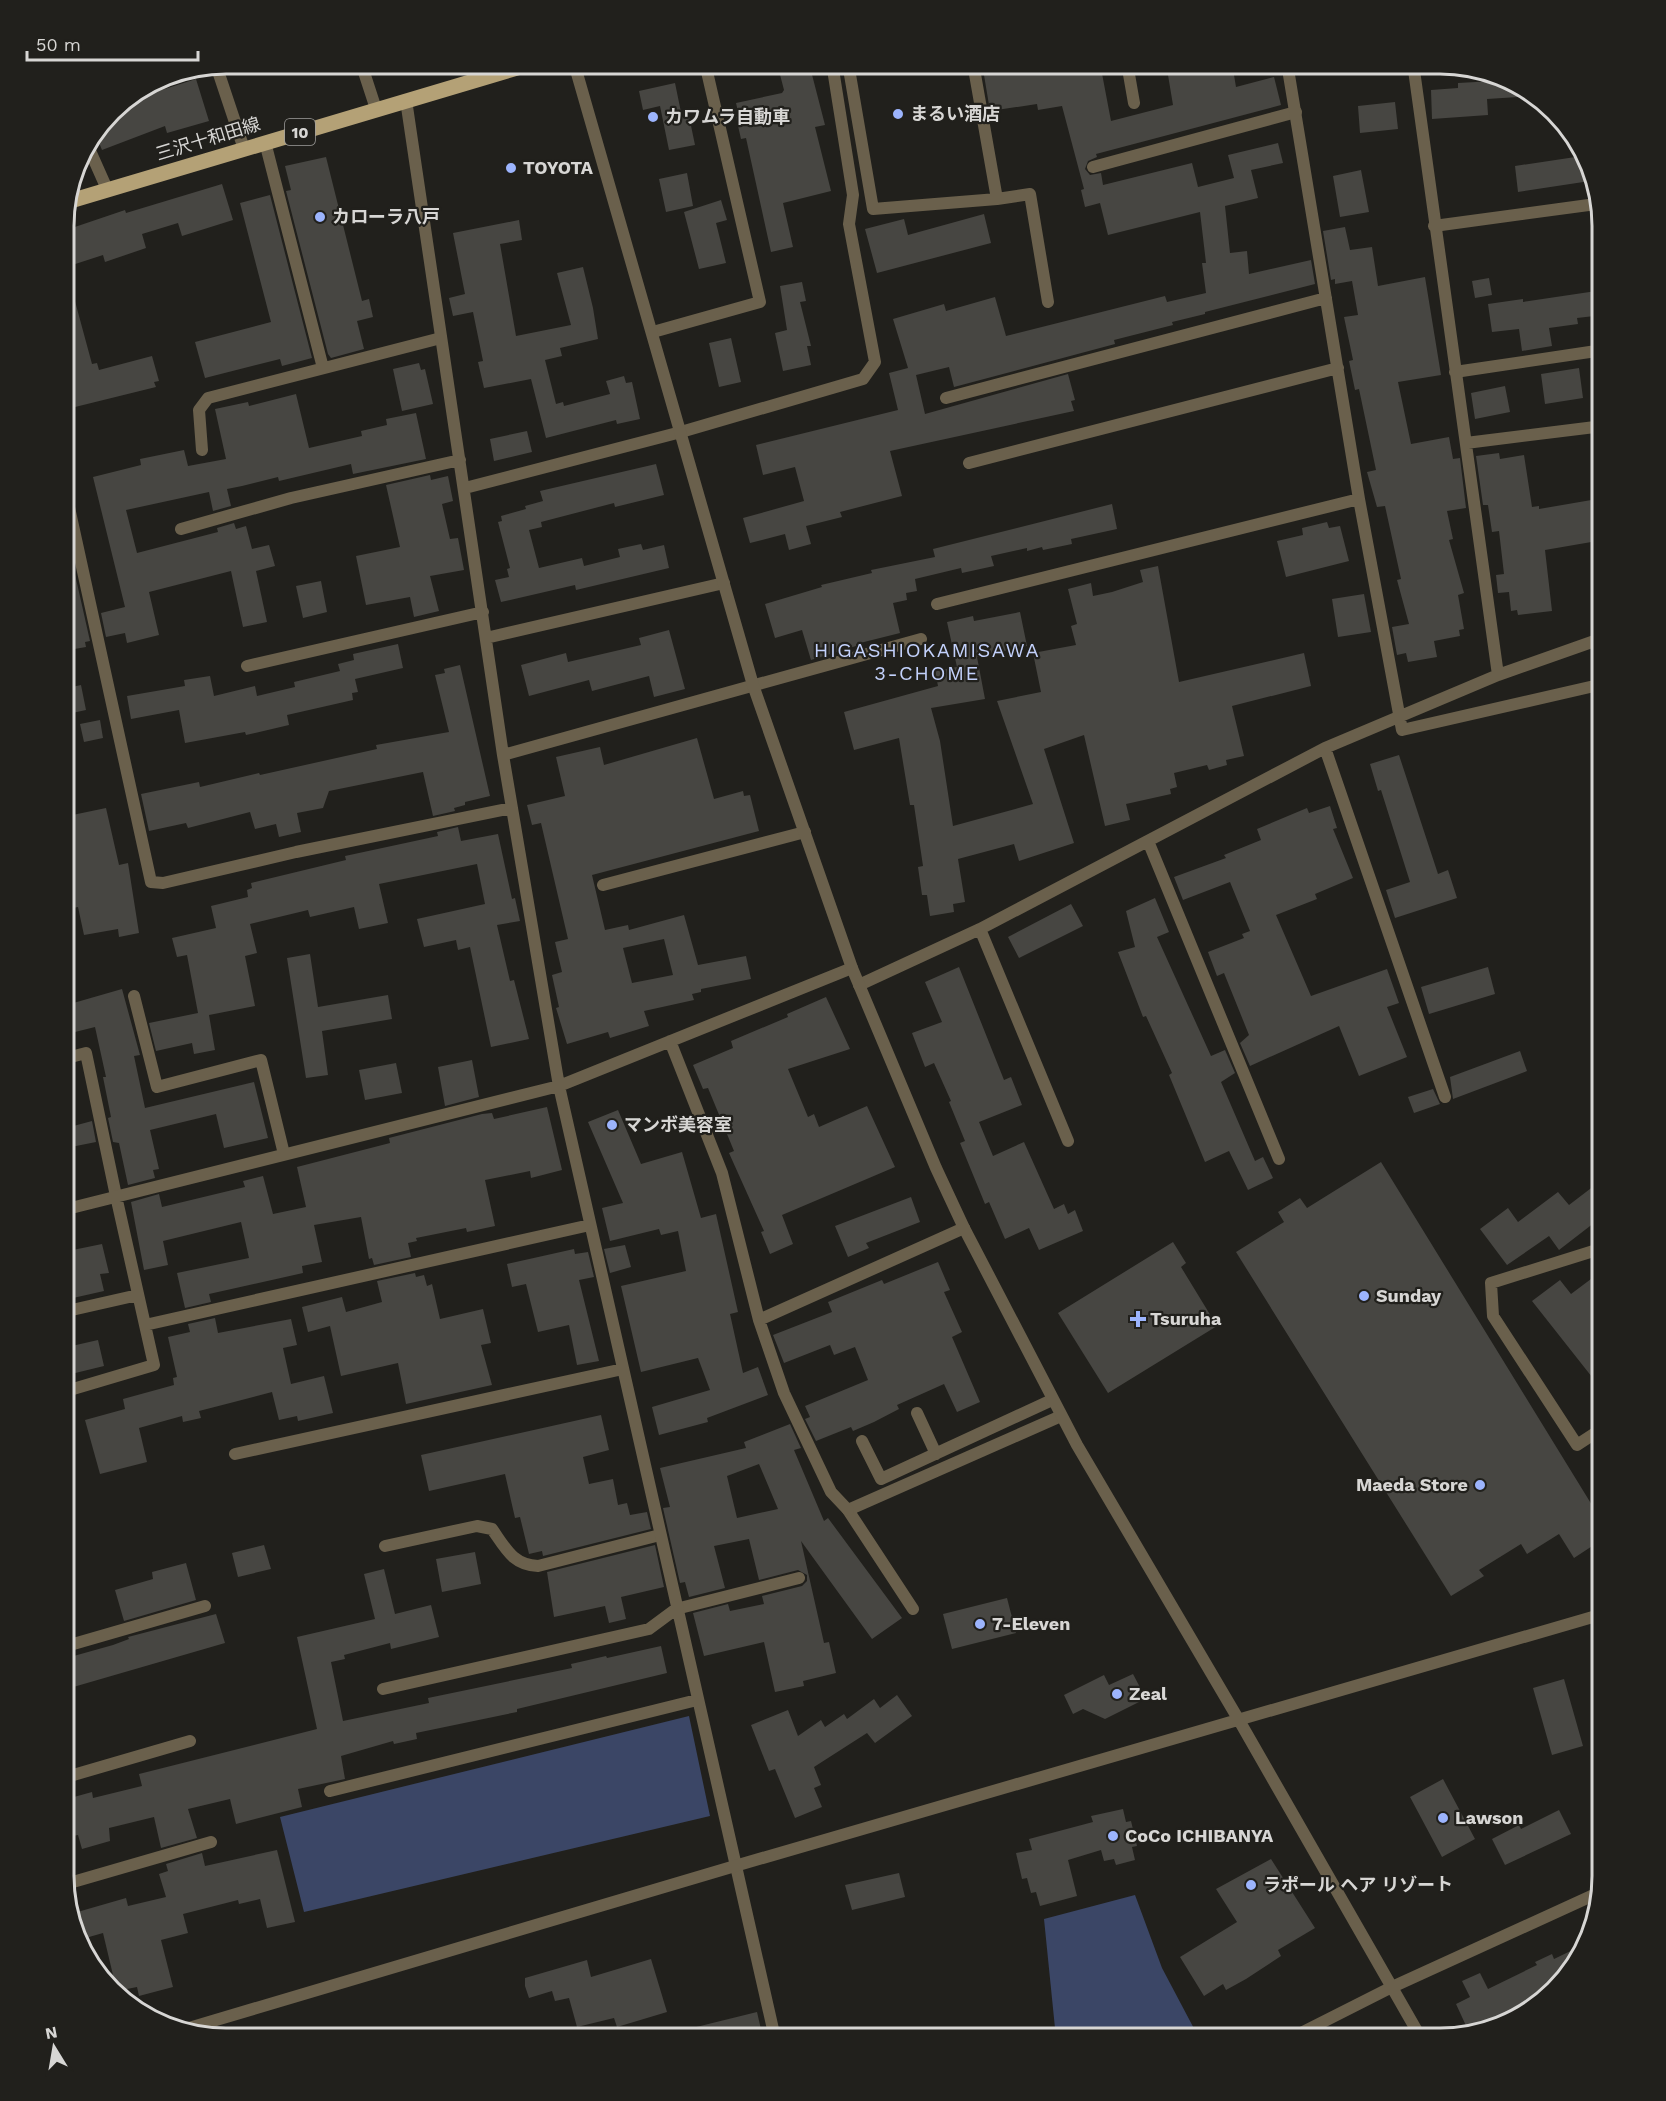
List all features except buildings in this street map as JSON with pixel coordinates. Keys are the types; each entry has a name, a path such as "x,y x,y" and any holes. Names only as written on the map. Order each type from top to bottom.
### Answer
{"main road":[{"name":"三沢十和田線","path":"76,199 496,74"}],"street":[{"path":"219,74 244,149"},
{"path":"365,74 376,110"},
{"path":"577,74 753,685 852,968 964,1228 1052,1400 1240,1722 1414,2028"},
{"path":"652,332 760,302 708,74"},
{"path":"465,488 681,432 862,379 875,362 849,224 853,195 834,74"},
{"path":"850,74 873,209 998,200 1030,194 1048,302"},
{"path":"975,74 998,200"},
{"path":"1129,74 1134,102"},
{"path":"1289,74 1359,499 1402,730 1592,687"},
{"path":"1414,74 1498,675"},
{"path":"406,100 503,754 559,1086 773,2028"},
{"path":"1093,167 1296,112"},
{"path":"265,142 324,368"},
{"path":"91,154 107,189"},
{"path":"1434,226 1591,205"},
{"path":"946,398 1326,298"},
{"path":"202,450 199,410 208,398 441,338"},
{"path":"1455,372 1592,352"},
{"path":"969,463 1338,368"},
{"path":"1466,443 1592,427"},
{"path":"181,529 291,498 460,460"},
{"path":"937,604 1359,499"},
{"path":"74,530 151,882 163,883 296,852 512,808"},
{"path":"486,638 724,583"},
{"path":"247,666 483,612"},
{"path":"503,754 921,639"},
{"path":"860,985 980,929 1325,748 1498,675 1592,642"},
{"path":"1325,748 1445,1097"},
{"path":"603,885 805,832"},
{"path":"1148,841 1279,1159"},
{"path":"980,929 1068,1141"},
{"path":"74,1207 559,1086 852,968"},
{"path":"134,996 157,1087 261,1060 284,1154"},
{"path":"670,1041 722,1173 759,1320 793,1413 831,1492 848,1510 913,1609"},
{"path":"74,1056 86,1053 154,1365 74,1389"},
{"path":"145,1325 590,1225"},
{"path":"759,1320 964,1228"},
{"path":"1592,1251 1491,1283 1493,1316 1577,1445 1592,1435"},
{"path":"74,1309 138,1294"},
{"path":"235,1454 623,1370"},
{"path":"862,1441 882,1479 1052,1400"},
{"path":"917,1413 936,1454"},
{"path":"848,1510 1061,1416"},
{"path":"385,1546 477,1526 492,1529 505,1548 523,1565 538,1566 660,1535"},
{"path":"383,1689 649,1629 676,1609 799,1578"},
{"path":"74,1644 206,1606"},
{"path":"200,2025 735,1866 1240,1722 1592,1617"},
{"path":"330,1791 697,1700"},
{"path":"74,1775 190,1741"},
{"path":"74,1882 211,1842"},
{"path":"1311,2028 1390,1988 1591,1896"}],"shaded area":[{"path":"689,1716 710,1816 304,1912 280,1817"},
{"path":"1135,1895 1162,1968 1194,2028 1055,2028 1044,1919"}],"place":[{"name":"まるい酒店","path":"898,114"},
{"name":"カワムラ自動車","path":"653,117"},
{"name":"TOYOTA","path":"511,168"},
{"name":"カローラ八戸","path":"320,217"},
{"name":"マンボ美容室","path":"612,1125"},
{"name":"Sunday","path":"1364,1296"},
{"name":"Tsuruha","path":"1138,1319"},
{"name":"Maeda Store","path":"1480,1485"},
{"name":"7-Eleven","path":"980,1624"},
{"name":"Zeal","path":"1117,1694"},
{"name":"Lawson","path":"1443,1818"},
{"name":"CoCo ICHIBANYA","path":"1113,1836"},
{"name":"ラポール ヘア リゾート","path":"1251,1885"}],"district":[{"name":"HIGASHIOKAMISAWA 3-CHOME","path":"927,662"}]}
